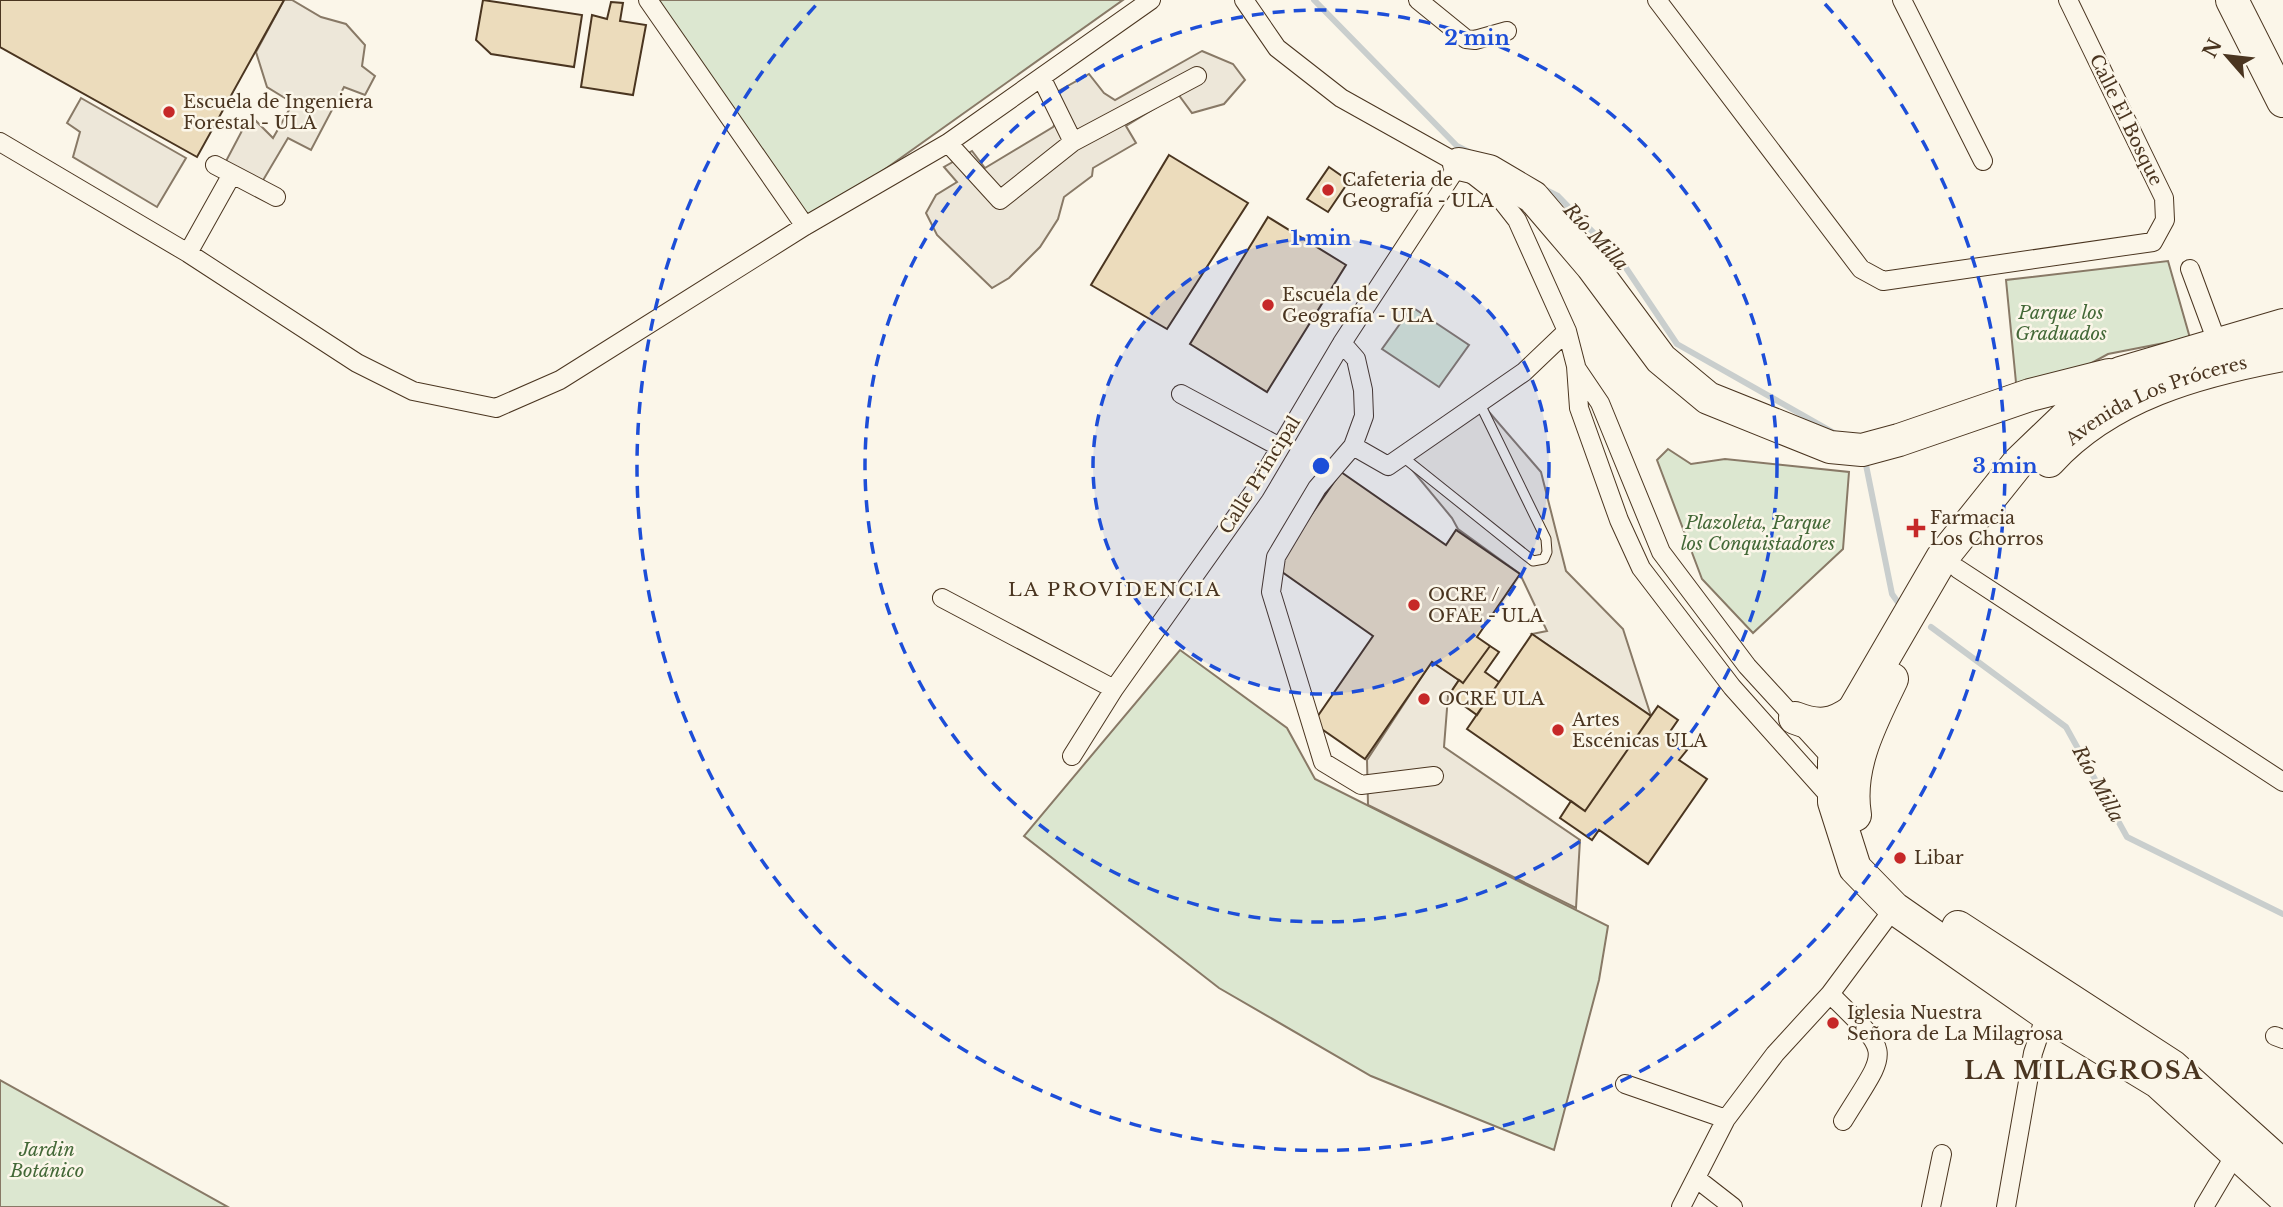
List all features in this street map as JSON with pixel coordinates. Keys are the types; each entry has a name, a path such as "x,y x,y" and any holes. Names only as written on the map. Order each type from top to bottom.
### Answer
{"highway":[{"path":"2232,0 2283,101"},
{"path":"2255,0 2283,55"},
{"path":"1459,164 1489,171 1533,197 1592,267 1661,359 1708,398 1830,447 1862,450 2030,395 2120,373"},
{"name":"Avenida Los Próceres","path":"2276,323 2120,373 2092,392 2018,463 1942,558 1853,711 1845,764 1844,807 1855,868 1894,908 2046,1014 2158,1082 2283,1196"},
{"name":"Avenida Los Próceres","path":"1845,764 1861,746 1900,662 1958,569 1994,521 2056,453 2105,414 2153,390 2224,366 2283,355"},
{"path":"1795,718 1824,726 1853,711"},
{"name":"Avenida Los Próceres","path":"1844,807 1884,872 1910,896 2172,1066 2281,1162"}],"street":[{"path":"648,0 805,226"},
{"path":"0,142 188,253 379,374 413,391 496,408 560,380 805,226 948,143 1150,0"},
{"path":"1244,0 1277,48 1341,97 1459,164 1495,192 1517,220 1567,331 1576,366 1579,408 1619,520 1642,568 1732,687 1844,807"},
{"path":"1419,0 1466,38 1475,40 1507,31"},
{"name":"Calle El Bosque","path":"1657,0 1861,270 1883,281 2152,242 2165,220 2164,198 2068,0"},
{"path":"1902,0 1983,161"},
{"path":"948,143 1000,200 1073,142 1197,76"},
{"path":"1042,79 1073,142"},
{"name":"Calle Principal","path":"1072,756 1114,688 1255,490 1278,446 1342,343 1459,164"},
{"path":"215,165 231,176 276,197"},
{"path":"188,253 231,176"},
{"path":"2190,269 2217,342"},
{"path":"1353,446 1382,465 1388,466 1524,372 1567,331"},
{"path":"1342,343 1356,359 1363,390 1364,416 1353,446 1317,488 1276,557 1271,592 1323,762 1361,785 1434,776"},
{"path":"1576,366 1600,403 1661,552 1746,666 1795,718 1845,764"},
{"path":"1181,394 1278,446"},
{"path":"1958,569 2283,782"},
{"path":"942,598 1114,688"},
{"path":"1681,1207 1726,1119 1775,1055 1829,994 1894,908"},
{"path":"1829,994 1874,1038 1879,1049 1879,1062 1843,1121"},
{"path":"2007,1207 2033,1053 2046,1014"},
{"path":"1625,1084 1726,1119"},
{"path":"2204,1207 2236,1153"},
{"path":"1931,1207 1942,1154"},
{"path":"1697,1179 1733,1207"}],"lane":[{"path":"1403,457 1534,561 1544,559 1548,552 1545,539 1479,402"}],"green space":[{"path":"648,0 1123,0 805,226"},
{"name":"Parque los Graduados","path":"2168,261 2190,338 2108,354 2018,403 2006,280"},
{"path":"1412,307 1469,345 1439,387 1382,349"},
{"name":"Plazoleta, Parque los Conquistadores","path":"1668,449 1691,464 1725,459 1849,472 1843,549 1753,633 1702,579 1657,460"},
{"path":"1180,650 1287,728 1315,779 1608,926 1599,980 1554,1150 1371,1076 1219,988 1024,836"},
{"name":"Jardin Botánico","path":"0,1080 228,1207 0,1207"}],"shaded area":[{"path":"284,0 292,0 321,17 346,24 365,45 362,66 375,76 365,95 344,87 311,150 288,138 262,182 225,163 245,125 256,121 273,138 293,103 267,87 256,52"},
{"path":"1202,51 1233,64 1245,80 1224,104 1192,113 1178,94 1126,126 1136,143 1093,168 1092,176 1064,197 1058,219 1040,247 1009,278 992,288 937,235 926,213 936,195 957,182 944,167 972,151 985,168 1053,127 1064,110 1057,92 1089,74 1104,93 1115,100"},
{"path":"81,98 186,158 157,207 73,157 80,132 67,123"},
{"path":"1483,405 1541,472 1566,571 1623,629 1651,716 1532,634 1547,631 1520,574 1458,529 1403,459"},
{"path":"1432,661 1459,680 1448,696 1444,747 1580,840 1576,908 1368,805 1367,760"}],"building":[{"name":"Escuela de Ingeniera Forestal - ULA","path":"0,0 284,0 197,157 0,47"},
{"path":"483,0 582,15 574,67 491,54 476,40"},
{"path":"611,2 623,3 620,21 646,25 633,95 581,87 592,15 607,19"},
{"path":"1169,155 1248,203 1167,329 1091,285"},
{"name":"Cafeteria de Geografía - ULA","path":"1329,167 1349,181 1328,212 1307,199"},
{"name":"Escuela de Geografía - ULA","path":"1268,217 1346,265 1267,392 1190,344"},
{"name":"OCRE / OFAE - ULA","path":"1341,472 1446,545 1456,530 1520,574 1477,637 1490,646 1463,683 1432,662 1365,759 1313,723 1373,636 1275,567"},
{"path":"1532,634 1651,716 1585,811 1467,729"},
{"path":"1490,646 1499,652 1485,672 1499,682 1477,715 1449,695 1459,680 1463,683"},
{"path":"1658,706 1678,720 1667,736 1687,750 1679,760 1707,779 1648,864 1599,830 1592,840 1560,818 1571,801 1585,811"}],"waterway":[{"name":"Río Milla","path":"1314,0 1457,146 1469,152"},
{"name":"Río Milla","path":"1542,188 1558,196 1622,262 1677,344 1836,434"},
{"name":"Río Milla","path":"1866,465 1892,594 1902,608"},
{"name":"Río Milla","path":"1931,627 2066,727 2127,837 2283,914"}],"place":[{"name":"Escuela de Ingeniera Forestal - ULA","path":"169,112"},
{"name":"Cafeteria de Geografía - ULA","path":"1328,190"},
{"name":"Escuela de Geografía - ULA","path":"1268,305"},
{"name":"Farmacia Los Chorros","path":"1916,528"},
{"name":"OCRE / OFAE - ULA","path":"1414,605"},
{"name":"OCRE ULA","path":"1424,699"},
{"name":"Artes Escénicas ULA","path":"1558,730"},
{"name":"Libar","path":"1900,858"},
{"name":"Iglesia Nuestra Señora de La Milagrosa","path":"1833,1023"}],"district":[{"name":"LA PROVIDENCIA","path":"1115,589"},
{"name":"LA MILAGROSA","path":"2084,1070"}]}
